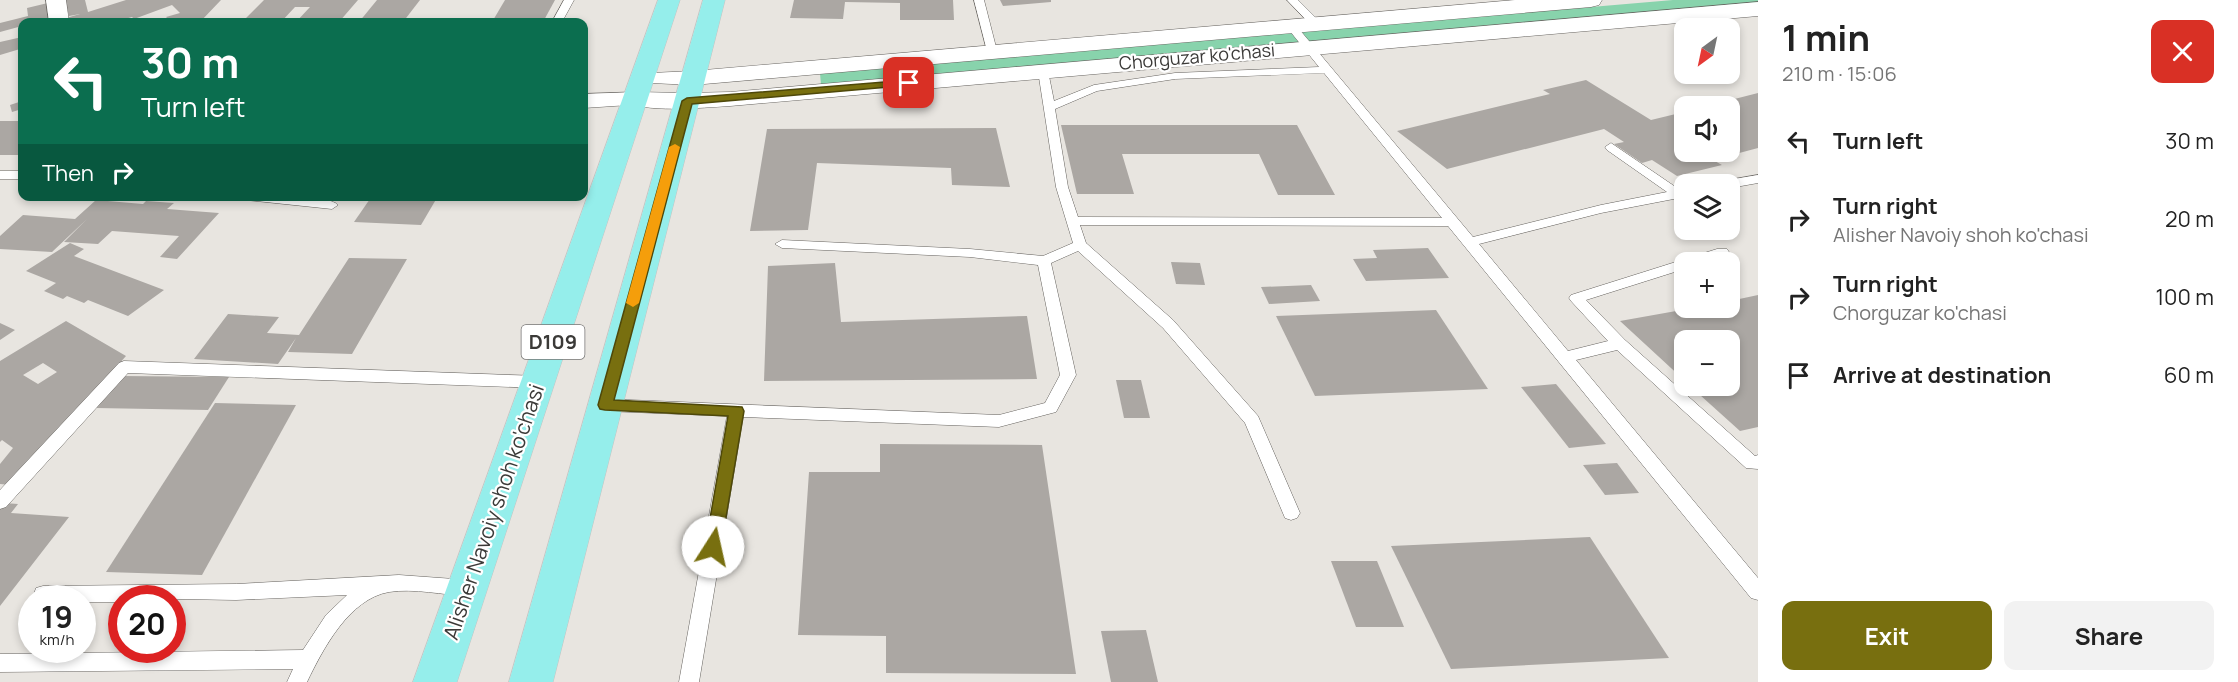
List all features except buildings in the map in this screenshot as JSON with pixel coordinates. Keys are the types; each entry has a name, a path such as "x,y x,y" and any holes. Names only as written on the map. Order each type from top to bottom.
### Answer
{"main road":[{"name":"Alisher Navoiy shoh ko'chasi","path":"435,682 540,382 669,0"},
{"path":"531,682 714,0"},
{"name":"Chorguzar ko'chasi","path":"690,89 992,51 1518,3 1591,0"},
{"name":"Chorguzar ko'chasi","path":"639,88 690,89 1043,71 1758,9"}],"street":[{"path":"56,0 58,18"},
{"path":"588,99 639,88"}],"lane":[{"path":"559,18 568,0"},
{"path":"979,0 992,51"},
{"path":"1293,0 1315,23"},
{"path":"1290,25 1758,592"},
{"path":"1049,107 1094,88 1174,76 1328,70"},
{"path":"1043,71 1062,187 1080,245 1168,324 1252,420 1291,513"},
{"path":"1611,147 1674,189"},
{"path":"0,175 18,175"},
{"path":"1740,182 1758,179"},
{"path":"1470,243 1601,209 1674,195"},
{"path":"294,201 332,205"},
{"path":"1073,221 1453,222"},
{"path":"782,244 970,253 1044,261 1080,245"},
{"path":"605,405 999,422 1050,408 1068,375 1044,261"},
{"path":"1674,267 1576,298 1620,344 1752,463 1758,462"},
{"path":"1565,357 1620,344"},
{"path":"0,502 124,367 540,382"},
{"path":"689,682 736,411"},
{"path":"96,593 236,592 387,584 468,588"},
{"path":"297,682 307,659 337,616 361,594 387,584"},
{"path":"0,663 307,659"}],"green space":[{"path":"1673,0 1758,0 1758,4 821,85 820,73"}],"slow traffic":[{"path":"633,303 675,147"}],"route":[{"path":"713,547 736,411 605,405 687,101 909,83"}]}
